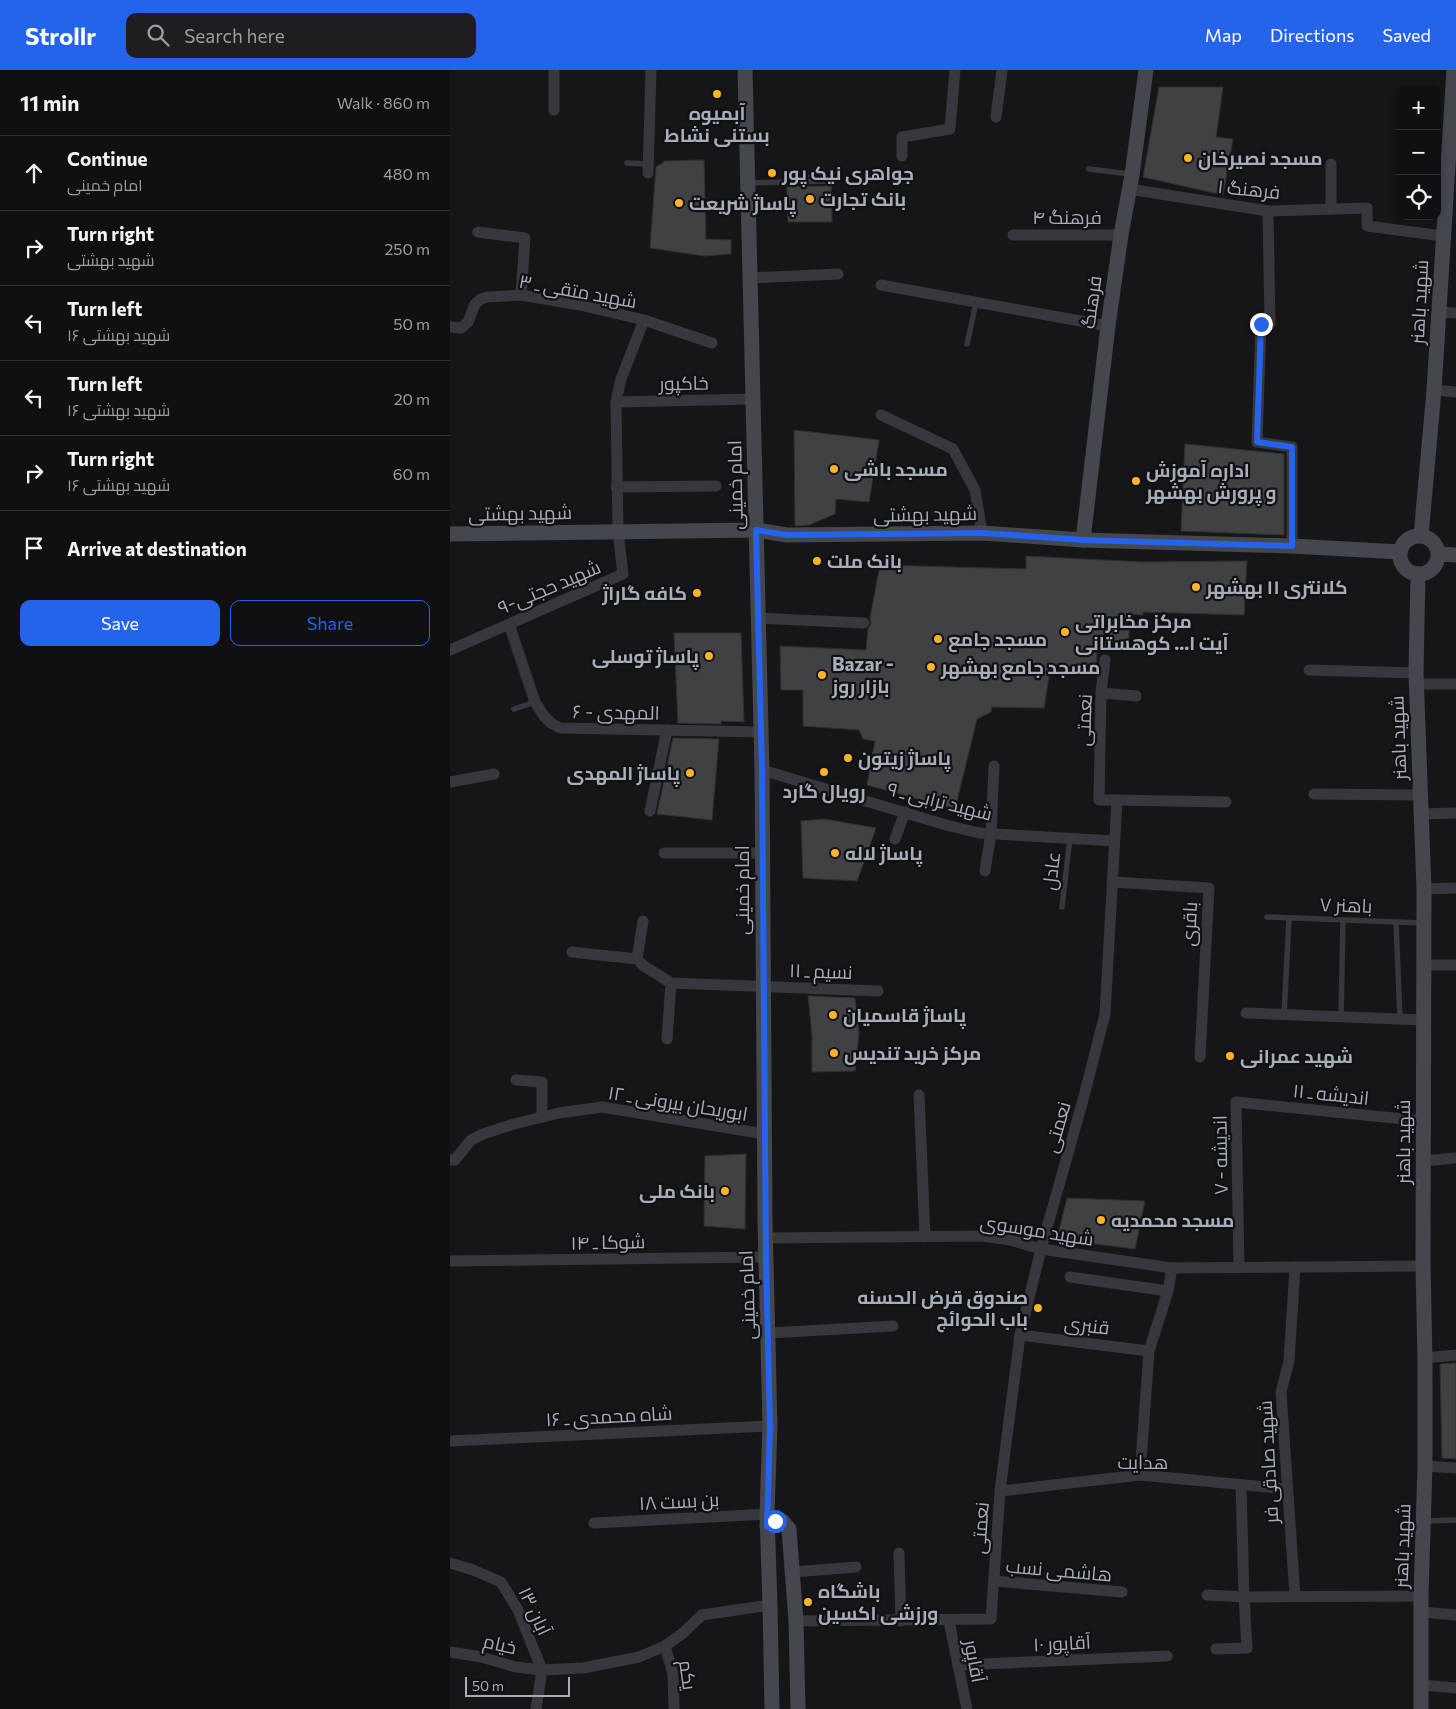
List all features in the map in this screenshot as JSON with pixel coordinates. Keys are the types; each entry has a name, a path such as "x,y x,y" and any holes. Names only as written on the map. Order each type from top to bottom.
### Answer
{"main road":[{"name":"امام خمینی","path":"745,70 762,770 766,1257 770,1426 767,1520 772,1709"},
{"name":"فرهنگ","path":"1083,540 1120,235 1131,182 1146,70"},
{"name":"شهید باهنر","path":"1421,536 1434,390 1443,236 1453,147 1454,70"},
{"name":"شهید بهشتی","path":"450,534 756,530 787,535 982,533 1083,540 1292,546 1400,552"},
{"path":"1416,536 1421,536 1434,542 1439,554 1438,560 1431,571 1418,574 1404,567 1400,558 1400,552 1405,542 1416,536"},
{"path":"1439,554 1456,555"},
{"name":"شهید باهنر","path":"1418,574 1416,679 1424,889 1423,1266 1426,1358 1421,1596 1421,1709"},
{"path":"767,1520 782,1521 789,1529 796,1621 798,1709"}],"street":[{"path":"554,70 554,110"},
{"path":"648,169 651,70"},
{"path":"902,156 902,137 950,129 954,70"},
{"path":"996,117 1002,70"},
{"path":"1331,164 1331,209"},
{"name":"فرهنگ ۱","path":"1131,182 1268,211 1367,208 1366,226 1443,236"},
{"path":"1268,211 1270,324 1261,324 1257,442 1292,447 1292,546"},
{"path":"478,232 525,238 522,295"},
{"name":"فرهنگ ۴","path":"1013,235 1120,235"},
{"path":"750,278 838,274"},
{"path":"881,285 1108,326"},
{"name":"شهید متقی ـ ۳","path":"450,327 461,328 468,322 475,304 481,299 522,295 580,305 644,320 712,343"},
{"path":"1438,312 1456,313"},
{"path":"618,532 616,402 622,379 644,320"},
{"path":"1434,390 1456,392"},
{"name":"خاکپور","path":"616,402 753,400"},
{"path":"881,415 953,449 975,490 982,533"},
{"path":"616,487 716,486"},
{"name":"شهید حجتی-۹","path":"450,650 623,574 618,532"},
{"path":"758,618 864,623"},
{"name":"المهدی - ۶","path":"508,624 535,702 544,716 560,728 761,732"},
{"name":"نعمتی","path":"949,1621 991,1619 1000,1491 1020,1335 1040,1249 1106,1014 1117,800 1099,800 1101,693 1105,660"},
{"path":"1309,670 1456,684"},
{"path":"1101,693 1136,696"},
{"path":"650,811 667,730"},
{"path":"985,872 991,834 994,766"},
{"name":"شهید ترابی ـ ۹","path":"762,770 980,833 1114,841"},
{"path":"450,782 494,774"},
{"path":"1314,794 1420,795"},
{"path":"1117,800 1226,802"},
{"path":"895,838 905,812"},
{"path":"1421,814 1456,813"},
{"path":"664,853 762,852"},
{"name":"باقری","path":"1113,882 1209,888 1200,1057"},
{"path":"1424,889 1456,888"},
{"path":"637,959 643,921"},
{"path":"572,952 637,959 644,966 671,983 668,1039"},
{"path":"1424,965 1456,966"},
{"name":"نسیم ـ ۱۱","path":"671,983 878,991"},
{"path":"1246,1013 1424,1020"},
{"path":"516,1080 542,1082 542,1117"},
{"path":"918,1094 925,1237"},
{"name":"اندیشه ـ ۱۱","path":"1236,1102 1423,1121"},
{"name":"اندیشه - ۷","path":"1236,1102 1238,1267"},
{"name":"ابوریحان بیرونی ـ ۱۲","path":"450,1160 455,1160 471,1140 482,1134 542,1117 602,1107 765,1134"},
{"path":"1423,1161 1456,1158"},
{"name":"شهید موسوی","path":"766,1238 983,1236 1010,1240 1040,1249 1172,1268 1423,1266"},
{"name":"شوکا ـ ۱۴","path":"450,1261 766,1257"},
{"name":"شهید صادقی فر","path":"1295,1267 1289,1361 1281,1392 1295,1596"},
{"path":"1140,1476 1149,1351 1168,1291 1172,1268"},
{"path":"1070,1277 1168,1291"},
{"path":"769,1332 893,1326"},
{"name":"قنبری","path":"1020,1335 1149,1351"},
{"path":"1426,1358 1456,1355"},
{"name":"شاه محمدی ـ ۱۶","path":"450,1441 770,1426"},
{"path":"1425,1466 1456,1468"},
{"name":"هدایت","path":"1000,1491 1140,1476 1287,1489"},
{"path":"1216,1649 1247,1648 1241,1485"},
{"name":"بن بست ۱۸","path":"594,1523 767,1520"},
{"path":"899,1553 901,1621"},
{"name":"۱۳ آبان","path":"450,1563 501,1582 518,1610 542,1670"},
{"path":"793,1572 856,1567"},
{"name":"هاشمی نسب","path":"994,1582 1122,1592"},
{"path":"1207,1596 1421,1596"},
{"name":"خیام","path":"450,1652 542,1670 583,1668 639,1658 665,1646 683,1633 702,1615 770,1605"},
{"path":"1421,1612 1456,1614"},
{"path":"796,1621 949,1621"},
{"name":"آقاپور","path":"949,1621 967,1709"},
{"name":"یکم","path":"665,1646 673,1674 674,1709"},
{"name":"آقاپور ۱۰","path":"958,1666 1167,1656"},
{"path":"536,1709 542,1670"},
{"path":"1420,1685 1456,1688"}],"lane":[{"path":"627,163 648,169"},
{"path":"1090,169 1131,182"},
{"path":"747,183 825,181"},
{"path":"967,344 976,303"},
{"path":"514,709 535,702"},
{"name":"عادل","path":"1062,907 1070,838"},
{"name":"باهنر ۷","path":"1267,917 1424,923"},
{"path":"1284,1015 1289,918"},
{"path":"1341,1017 1343,920"},
{"path":"1396,922 1400,1019"},
{"path":"1423,1521 1456,1520"}],"building":[{"name":"مسجد نصیرخان","path":"1159,87 1223,87 1216,137 1233,139 1223,195 1143,177"},
{"name":"پاساژ شریعت","path":"704,160 706,239 731,240 731,254 704,256 650,248 656,167 665,161"},
{"name":"بانک تجارت","path":"787,175 831,176 832,222 788,222 787,187 825,186 830,181 825,176 787,177"},
{"name":"مسجد باشی","path":"794,430 879,440 869,502 836,499 835,514 809,525 795,526"},
{"path":"1185,444 1284,454 1284,535 1181,531"},
{"path":"1026,556 1142,562 1247,561 1244,615 1143,612 1143,615 1129,614 1129,652 1097,649 1096,674 1050,671 1044,708 992,707 991,712 977,719 955,809 867,785 875,741 863,739 859,730 803,726 803,690 781,690 780,646 866,650 880,565 1026,569"},
{"name":"پاساژ توسلی","path":"674,633 741,633 744,722 721,721 721,724 678,723"},
{"name":"پاساژ المهدی","path":"673,738 719,739 712,820 657,814"},
{"name":"پاساژ لاله","path":"824,819 876,828 857,881 803,878 801,821"},
{"path":"808,996 855,998 859,1033 855,1071 812,1072 812,1035"},
{"name":"بانک ملی","path":"746,1154 745,1229 704,1226 705,1156"},
{"name":"مسجد محمدیه","path":"1067,1198 1145,1201 1135,1249 1057,1239"},
{"path":"1456,1363 1456,1459 1442,1458 1440,1364"}],"place":[{"name":"آبمیوه بستنی نشاط","path":"717,94"},
{"name":"مسجد نصیرخان","path":"1188,158"},
{"name":"جواهری نیک پور","path":"772,173"},
{"name":"بانک تجارت","path":"810,199"},
{"name":"پاساژ شریعت","path":"679,203"},
{"name":"مسجد باشی","path":"834,469"},
{"name":"اداره آموزش و پرورش بهشهر","path":"1136,481"},
{"name":"بانک ملت","path":"817,561"},
{"name":"کلانتری ۱۱ بهشهر","path":"1196,587"},
{"name":"کافه گاراژ","path":"697,593"},
{"name":"مرکز مخابراتی آیت ا... کوهستانی","path":"1065,632"},
{"name":"مسجد جامع","path":"938,639"},
{"name":"پاساژ توسلی","path":"709,656"},
{"name":"مسجد جامع بهشهر","path":"931,667"},
{"name":"Bazar - بازار روز","path":"822,675"},
{"name":"پاساژ زیتون","path":"848,758"},
{"name":"رویال گارد","path":"824,772"},
{"name":"پاساژ المهدی","path":"690,773"},
{"name":"پاساژ لاله","path":"835,853"},
{"name":"پاساژ قاسمیان","path":"833,1015"},
{"name":"مرکز خرید تندیس","path":"834,1053"},
{"name":"شهید عمرانی","path":"1230,1056"},
{"name":"بانک ملی","path":"725,1191"},
{"name":"مسجد محمدیه","path":"1101,1220"},
{"name":"صندوق قرض الحسنه باب الحوائج","path":"1038,1308"},
{"name":"باشگاه ورزشی اکسین","path":"808,1602"}],"route":[{"path":"775,1521 767,1526 770,1426 769,1332 766,1257 762,770 756,530 787,535 982,533 1083,540 1292,546 1292,447 1257,442 1261,324"}]}
